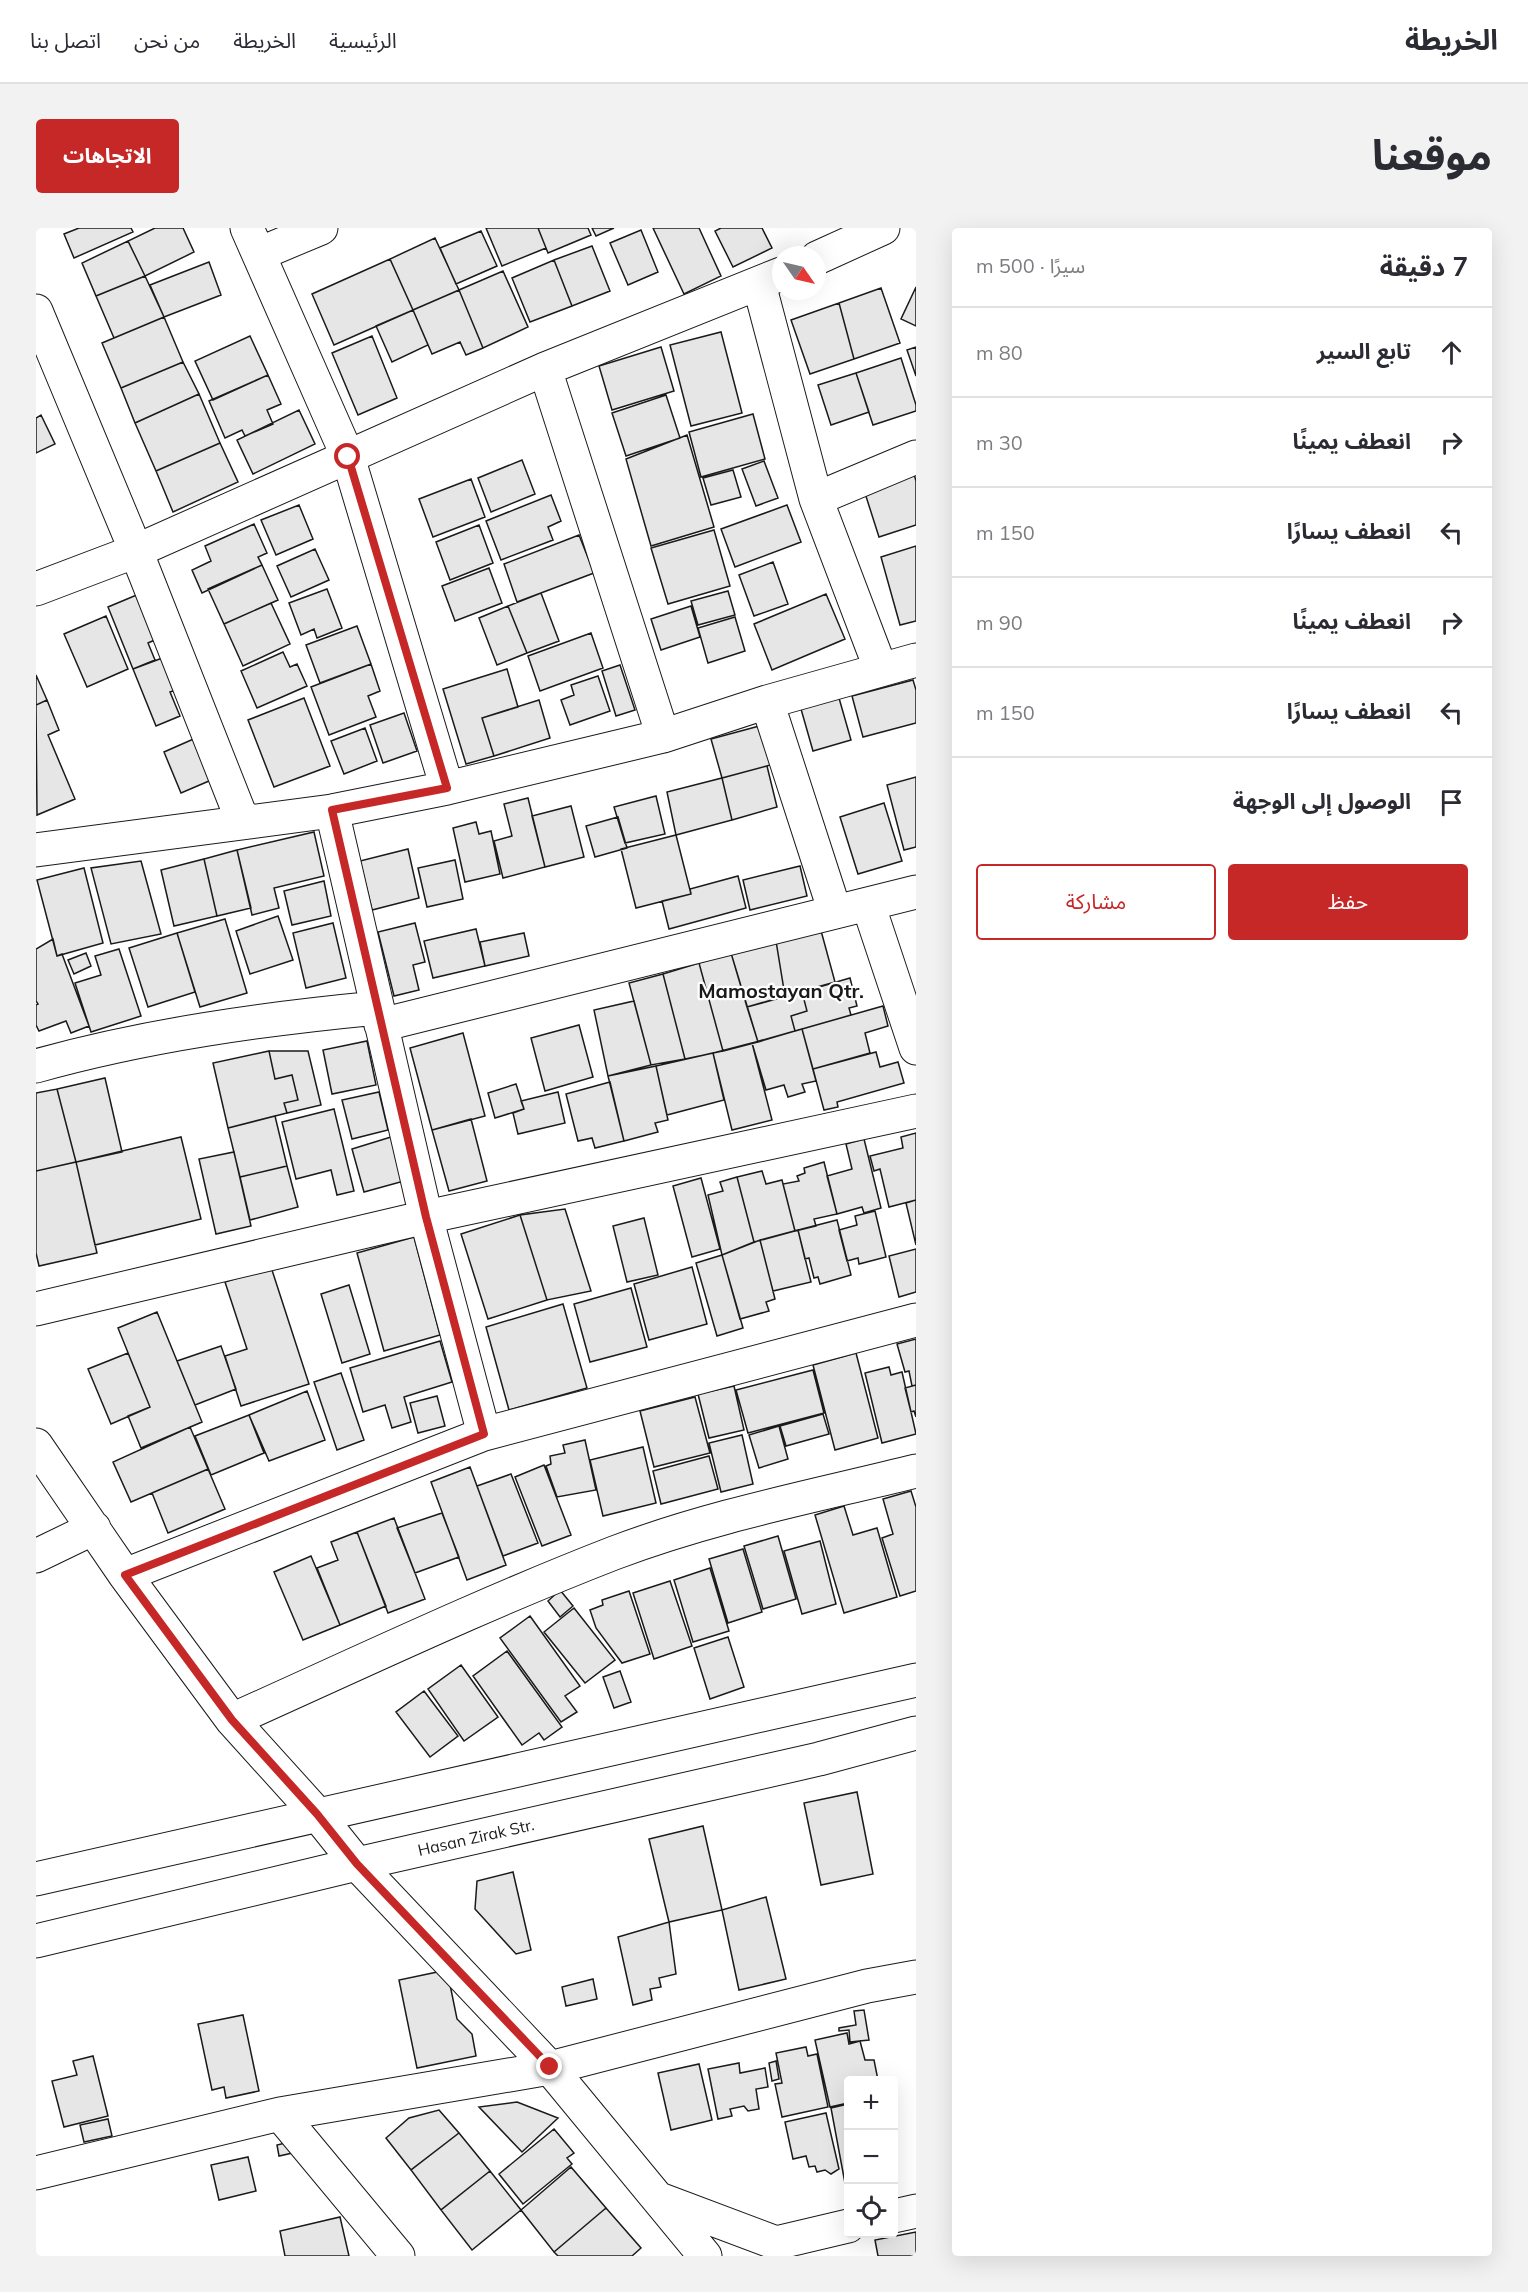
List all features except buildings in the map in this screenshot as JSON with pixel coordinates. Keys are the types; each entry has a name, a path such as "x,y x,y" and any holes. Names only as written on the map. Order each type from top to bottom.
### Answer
{"street":[{"path":"321,228 253,241 348,457 447,788"},
{"path":"826,254 883,228"},
{"path":"36,589 136,550 545,369 770,279 816,499 881,670"},
{"path":"36,311 136,550 243,822"},
{"path":"545,369 663,736"},
{"path":"816,499 916,457"},
{"path":"36,850 332,810 447,788 663,736 767,702 916,660"},
{"path":"767,702 835,912"},
{"path":"332,810 426,1217 484,1434"},
{"path":"36,1066 75,1055 260,1020 379,1016 916,892"},
{"path":"868,904 916,1047"},
{"path":"36,1309 426,1217 916,1111"},
{"path":"125,1575 484,1434 916,1320"},
{"path":"36,1445 125,1575 232,1720 317,1814 357,1864 550,2067 705,2256"},
{"path":"232,1720 461,1617 615,1553 701,1524 916,1471"},
{"path":"36,1556 94,1528"},
{"path":"36,1879 916,1680"},
{"name":"Hasan Zirak Str.","path":"36,1941 357,1864 819,1759 916,1733"},
{"path":"36,2173 280,2114 550,2067 867,1986 916,1977"},
{"path":"280,2114 398,2256"},
{"path":"659,2199 764,2249 844,2227"},
{"path":"898,2215 916,2211"}],"district":[{"name":"Mamostayan Qtr.","path":"781,991"}],"route":[{"path":"348,457 447,788 332,810 426,1217 484,1434 125,1575 232,1720 317,1814 357,1864 550,2067"}]}
